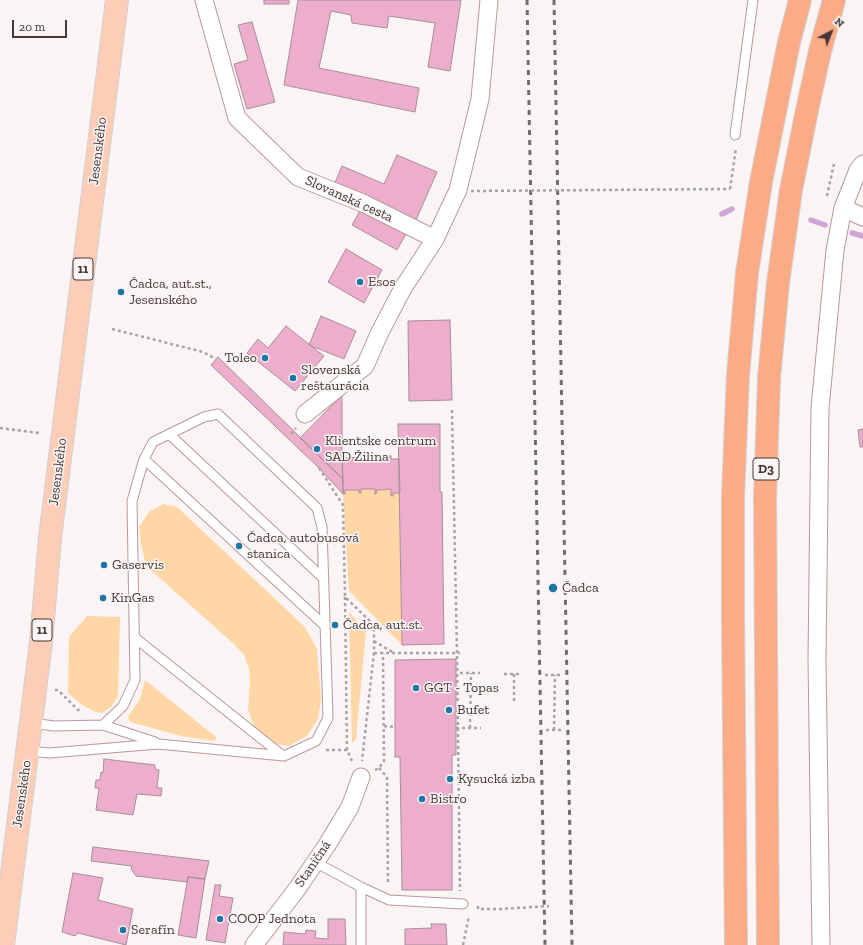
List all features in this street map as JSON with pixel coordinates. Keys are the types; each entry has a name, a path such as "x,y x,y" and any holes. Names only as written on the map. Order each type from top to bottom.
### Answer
{"highway":[{"name":"D3","path":"736,945 733,618 734,495 738,375 747,274 761,182 789,42 800,0"},
{"name":"D3","path":"768,945 765,497 769,378 778,283 791,190 820,51 834,0"}],"main road":[{"name":"Jesenského","path":"4,945 32,723 52,522 117,0"}],"street":[{"name":"Slovanská cesta","path":"204,0 237,118 298,177 366,204 435,239"},
{"path":"305,414 365,366 380,332 403,288 435,239 458,190 480,99 489,0"},
{"path":"821,945 817,659 820,408 835,250 843,208 858,170 863,164"},
{"path":"843,208 863,217"},
{"name":"Staničná","path":"254,945 315,862 350,807 361,777"}],"lane":[{"path":"735,135 753,0"},
{"path":"28,751 50,753 158,744 284,756 316,741 328,718 322,527 317,508 218,414 204,417 153,442 144,459 132,501 135,680 124,706 103,725"},
{"path":"169,434 323,578"},
{"path":"144,459 324,625"},
{"path":"134,638 284,756"},
{"path":"32,723 54,726 103,725 158,744"},
{"path":"315,862 361,887 389,900 462,903"},
{"path":"361,887 361,945"}],"path":[{"path":"471,191 730,189 736,146"},
{"path":"827,197 834,164"},
{"path":"112,329 202,352 216,360"},
{"path":"452,410 458,653 457,728 462,903"},
{"path":"0,428 39,433"},
{"path":"291,434 296,429"},
{"path":"319,468 343,505 347,750 361,777"},
{"path":"345,597 374,626 374,653 361,777"},
{"path":"374,641 394,653"},
{"path":"374,653 458,653"},
{"path":"383,653 384,761 380,768 387,777 389,900"},
{"path":"460,673 480,673"},
{"path":"470,728 471,673"},
{"path":"504,674 522,674"},
{"path":"514,674 514,701"},
{"path":"545,675 562,675"},
{"path":"554,730 555,675"},
{"path":"55,690 58,690 78,710 85,711"},
{"path":"384,726 395,727"},
{"path":"457,728 481,728"},
{"path":"546,730 564,730"},
{"path":"478,906 478,909 549,906"},
{"path":"462,945 470,914"}],"shaded area":[{"path":"361,489 375,489 375,494 377,490 391,489 391,496 393,496 393,493 400,493 402,645 349,591 343,494 345,490 359,490 359,493 361,493"},
{"path":"163,504 177,507 305,627 317,649 321,700 318,719 307,736 289,746 271,743 254,727 248,709 250,683 249,669 244,655 234,644 146,566 139,527 149,512"},
{"path":"349,612 366,631 356,739 352,743"},
{"path":"87,616 120,617 118,696 111,707 102,713 95,712 81,704 68,693 69,637"},
{"path":"145,680 216,737 216,739 214,741 181,736 130,722 128,717 140,699"}],"building":[{"path":"264,0 289,0 289,4 264,4"},
{"path":"298,0 461,0 450,71 428,67 435,23 389,16 387,28 352,23 351,15 331,11 319,68 419,88 415,112 284,85"},
{"path":"252,22 275,102 247,109 234,64 248,60 238,25"},
{"path":"397,155 437,172 416,220 334,185 342,166 384,184"},
{"path":"361,209 406,234 397,250 352,225"},
{"path":"346,249 382,270 364,303 328,282"},
{"path":"321,316 356,331 344,359 309,345"},
{"path":"450,320 452,400 409,401 408,321"},
{"path":"286,326 324,356 295,391 247,353 258,339 268,348"},
{"path":"218,357 343,479 343,494 319,468 211,365"},
{"path":"342,395 342,457 343,479 300,438"},
{"path":"398,424 440,424 440,492 442,492 444,644 402,645"},
{"path":"863,429 863,447 860,447 858,430"},
{"path":"391,456 391,459 399,459 400,493 393,493 393,496 391,496 391,489 377,490 375,494 375,489 361,489 361,493 359,493 359,490 345,490 345,494 343,494 342,458"},
{"path":"456,659 456,755 452,755 452,890 402,890 400,757 395,757 395,660"},
{"path":"104,759 155,765 155,769 159,770 157,788 162,788 161,796 137,794 133,815 96,810 99,788 95,788 96,780 100,780 101,772 103,773"},
{"path":"93,847 209,861 205,879 188,877 187,882 136,876 131,869 132,866 91,861"},
{"path":"73,873 103,878 98,900 133,909 126,945 78,933 75,936 62,932"},
{"path":"188,877 205,879 196,938 178,935"},
{"name":"COOP Jednota","path":"215,885 221,885 219,896 233,898 225,943 206,940"},
{"path":"328,919 345,919 346,945 283,945 284,932 305,934 306,930 316,931 315,938 328,939"},
{"path":"431,924 446,924 447,945 405,945 405,929 432,928"}],"waterway":[{"path":"722,214 732,209"},
{"path":"811,220 825,225"},
{"path":"852,233 863,236"}],"railway":[{"path":"527,0 545,945"},
{"path":"554,0 572,945"}],"place":[{"name":"Esos","path":"360,282"},
{"name":"Čadca, aut.st., Jesenského","path":"121,292"},
{"name":"Toleo","path":"265,358"},
{"name":"Slovenská reštaurácia","path":"293,378"},
{"name":"Klientske centrum SAD Žilina","path":"317,449"},
{"name":"Čadca, autobusová stanica","path":"239,546"},
{"name":"Gaservis","path":"104,565"},
{"name":"Čadca","path":"553,588"},
{"name":"KinGas","path":"103,598"},
{"name":"Čadca, aut.st.","path":"335,625"},
{"name":"GGT - Topas","path":"416,688"},
{"name":"Bufet","path":"449,710"},
{"name":"Kysucká izba","path":"450,779"},
{"name":"Bistro","path":"422,799"},
{"name":"COOP Jednota","path":"220,919"},
{"name":"Serafín","path":"123,930"}]}
